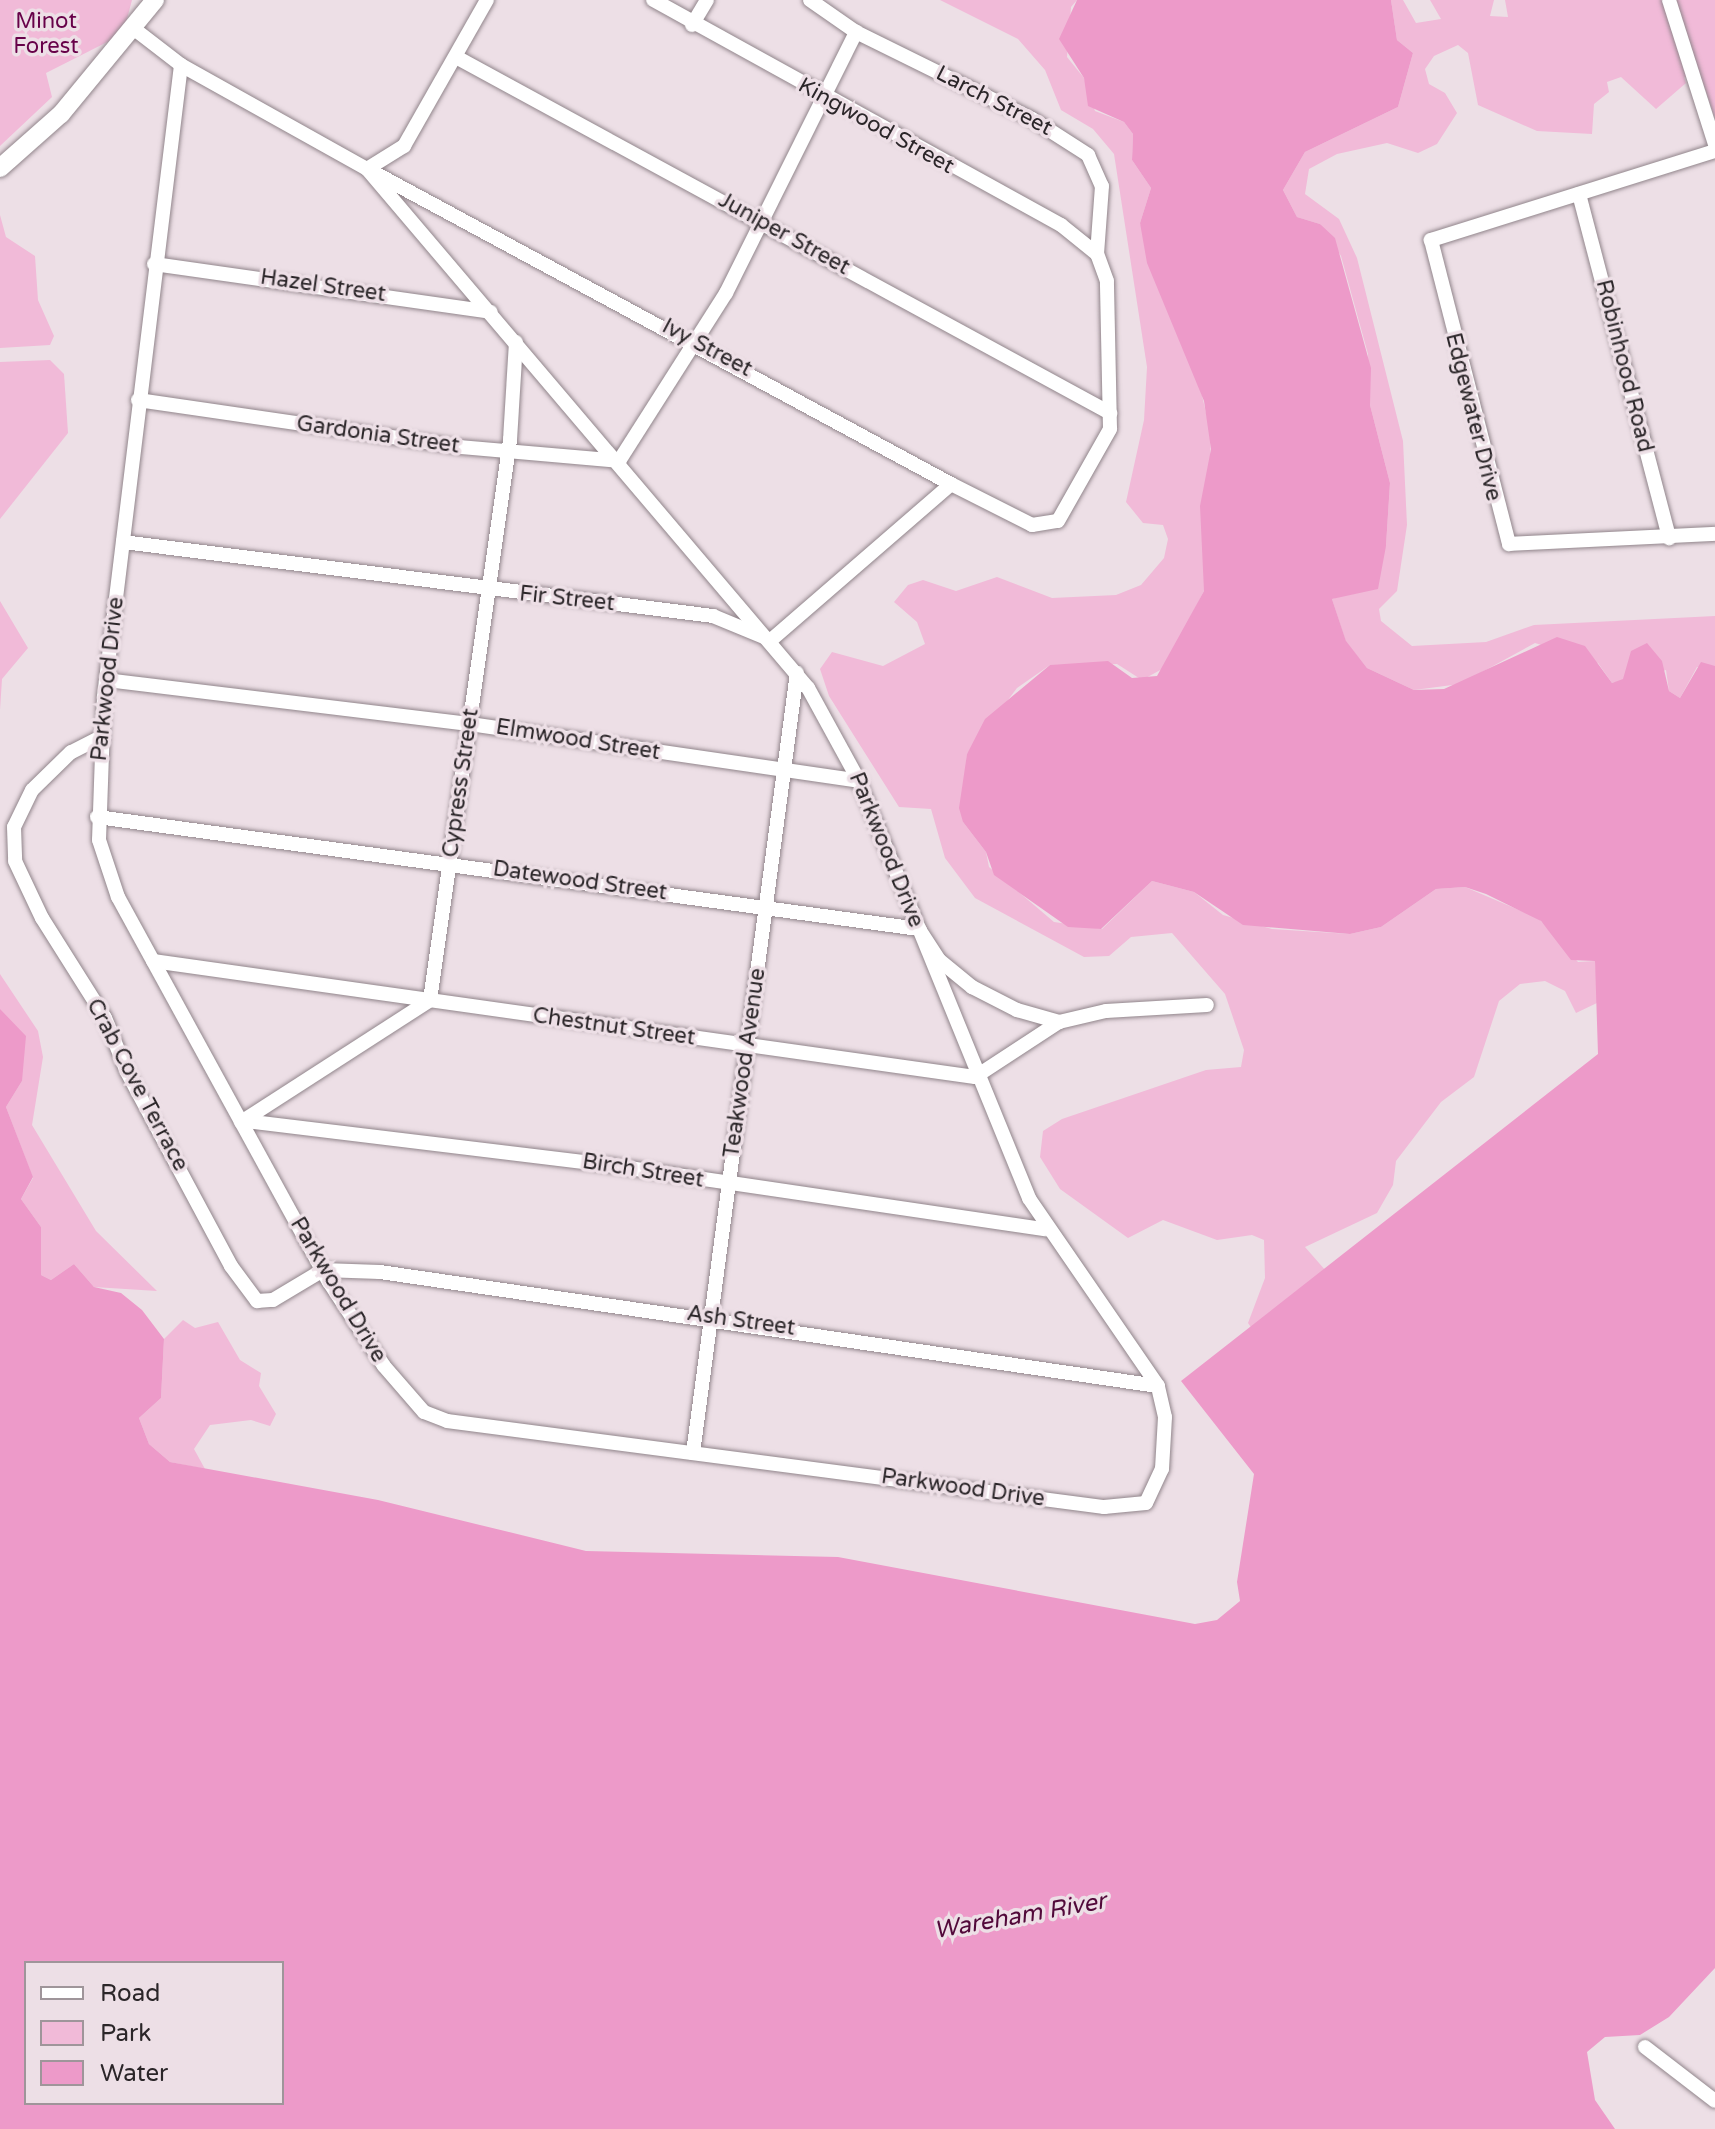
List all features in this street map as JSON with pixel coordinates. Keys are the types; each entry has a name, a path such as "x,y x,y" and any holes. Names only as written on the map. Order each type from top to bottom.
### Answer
{"street":[{"path":"0,168 61,114 155,0"},
{"path":"367,169 404,146 487,0"},
{"name":"Kingwood Street","path":"653,0 825,100 1061,225 1097,254"},
{"path":"692,25 707,0"},
{"name":"Larch Street","path":"810,0 856,32 1032,119 1088,155 1102,186 1097,254 1107,281 1110,413 1107,438 1080,491 1062,517 1046,526"},
{"path":"1669,0 1715,144"},
{"name":"Parkwood Drive","path":"133,28 181,65 367,169 797,673 859,781 975,1077 1045,1229 1158,1386 1165,1417 1162,1469 1152,1497 1133,1507 693,1453 428,1416 384,1366 323,1270 109,880 97,817 106,680 154,264 181,65"},
{"path":"619,461 696,343 825,100 856,32"},
{"name":"Juniper Street","path":"456,57 1110,413"},
{"path":"1579,194 1715,151"},
{"name":"Ivy Street","path":"367,169 696,343 951,484 1046,526"},
{"name":"Edgewater Drive","path":"1579,194 1431,240 1496,508 1509,544 1715,534"},
{"name":"Robinhood Road","path":"1579,194 1669,538"},
{"name":"Hazel Street","path":"154,264 491,312"},
{"name":"Cypress Street","path":"430,1000 508,452 516,342"},
{"name":"Gardonia Street","path":"138,400 508,452 619,461"},
{"path":"771,640 951,484"},
{"name":"Fir Street","path":"123,542 713,616 771,640"},
{"name":"Teakwood Avenue","path":"693,1453 746,1045 769,907 797,673"},
{"name":"Elmwood Street","path":"106,680 470,724 859,781"},
{"name":"Crab Cove Terrace","path":"101,737 71,752 27,797 12,835 20,876 105,1018 135,1086 246,1292 269,1302 323,1270"},
{"name":"Datewood Street","path":"97,817 919,929"},
{"path":"919,929 939,960 972,987 1005,1005 1059,1022"},
{"name":"Chestnut Street","path":"153,961 975,1077"},
{"path":"241,1122 430,1000"},
{"path":"975,1077 1059,1022 1106,1011 1207,1005"},
{"name":"Birch Street","path":"241,1122 262,1119 1045,1229"},
{"name":"Ash Street","path":"323,1270 380,1272 712,1317 1158,1386"},
{"path":"1645,2047 1712,2094"}],"green space":[{"name":"Minot Forest","path":"0,0 132,0 123,34 46,73 52,97 0,146"},
{"path":"940,0 1077,0 1071,7 1067,57 1084,78 1095,111 1124,122 1133,134 1132,160 1151,188 1140,223 1196,369 1211,435 1204,591 1164,668 1142,680 1117,664 1050,665 1017,688 967,754 963,822 986,852 989,867 1054,922 1102,929 1152,881 1194,892 1223,915 1272,929 1350,934 1381,927 1436,889 1465,887 1538,918 1578,962 1595,961 1599,1002 1576,1013 1565,991 1545,981 1520,984 1499,1001 1474,1077 1441,1102 1396,1161 1393,1185 1377,1213 1305,1247 1326,1271 1263,1345 1248,1323 1265,1278 1264,1240 1252,1235 1217,1240 1163,1220 1128,1238 1060,1189 1040,1157 1043,1131 1062,1119 1206,1070 1241,1067 1244,1050 1225,994 1172,933 1131,937 1109,956 1084,957 975,898 945,858 931,809 899,807 829,696 820,669 832,652 883,666 925,644 917,622 894,602 908,585 923,580 956,591 997,577 1052,598 1116,595 1141,585 1164,558 1168,539 1163,525 1143,523 1126,502 1144,420 1147,367 1114,154 1093,129 1061,110 1045,70 1018,39"},
{"path":"1391,0 1403,0 1416,23 1441,19 1430,0 1494,0 1490,16 1508,17 1505,0 1715,0 1715,118 1703,83 1684,77 1686,83 1656,109 1621,77 1607,82 1609,92 1594,104 1592,134 1537,131 1478,105 1468,53 1458,45 1434,56 1425,69 1429,84 1445,93 1457,113 1437,144 1418,153 1387,143 1337,154 1309,169 1305,194 1339,219 1357,258 1403,441 1407,525 1397,591 1379,609 1381,621 1412,646 1486,642 1534,625 1715,616 1715,666 1697,667 1680,698 1669,691 1666,670 1612,683 1598,663 1535,643 1460,684 1414,690 1367,668 1346,642 1332,599 1348,594 1386,546 1390,483 1370,405 1368,354 1341,256 1320,224 1297,217 1283,190 1305,152 1398,107 1413,53 1397,40"},
{"path":"0,215 6,237 35,256 38,300 54,336 50,345 0,348"},
{"path":"50,360 64,374 68,433 0,519 0,362"},
{"path":"0,601 28,648 2,679 0,710"},
{"path":"0,974 38,1031 43,1057 32,1125 96,1231 157,1291 94,1287 74,1264 51,1280 41,1275 41,1227 21,1199 33,1178 6,1107 22,1081 0,1009"},
{"path":"183,1320 195,1328 218,1322 240,1360 261,1373 259,1386 276,1414 270,1426 251,1420 210,1425 194,1449 205,1469 170,1462 149,1444 139,1418 161,1398 164,1339"}],"water":[{"name":"Wareham River","path":"1077,0 1391,0 1397,40 1413,53 1398,107 1305,152 1283,190 1297,217 1320,224 1335,238 1371,368 1370,405 1390,483 1386,546 1378,589 1332,599 1346,641 1367,668 1414,690 1444,689 1557,637 1585,646 1612,683 1623,679 1631,651 1647,643 1662,661 1669,691 1680,698 1701,662 1715,666 1715,1968 1669,2017 1640,2035 1605,2037 1587,2052 1595,2100 1615,2129 0,2129 0,1009 26,1036 22,1081 6,1107 33,1177 21,1199 41,1227 41,1275 51,1280 74,1264 94,1287 121,1293 142,1310 164,1339 161,1398 139,1418 149,1444 170,1462 378,1500 586,1551 838,1557 1195,1624 1217,1620 1240,1601 1237,1582 1254,1474 1181,1381 1598,1054 1595,961 1571,960 1541,921 1486,894 1465,887 1436,889 1381,927 1350,934 1243,925 1194,892 1152,881 1101,929 1068,927 994,875 986,852 963,822 959,808 967,754 985,719 1050,665 1108,661 1132,678 1157,676 1204,591 1200,506 1211,449 1204,401 1147,263 1140,223 1151,188 1132,160 1133,134 1124,122 1088,106 1084,78 1059,39"}]}
